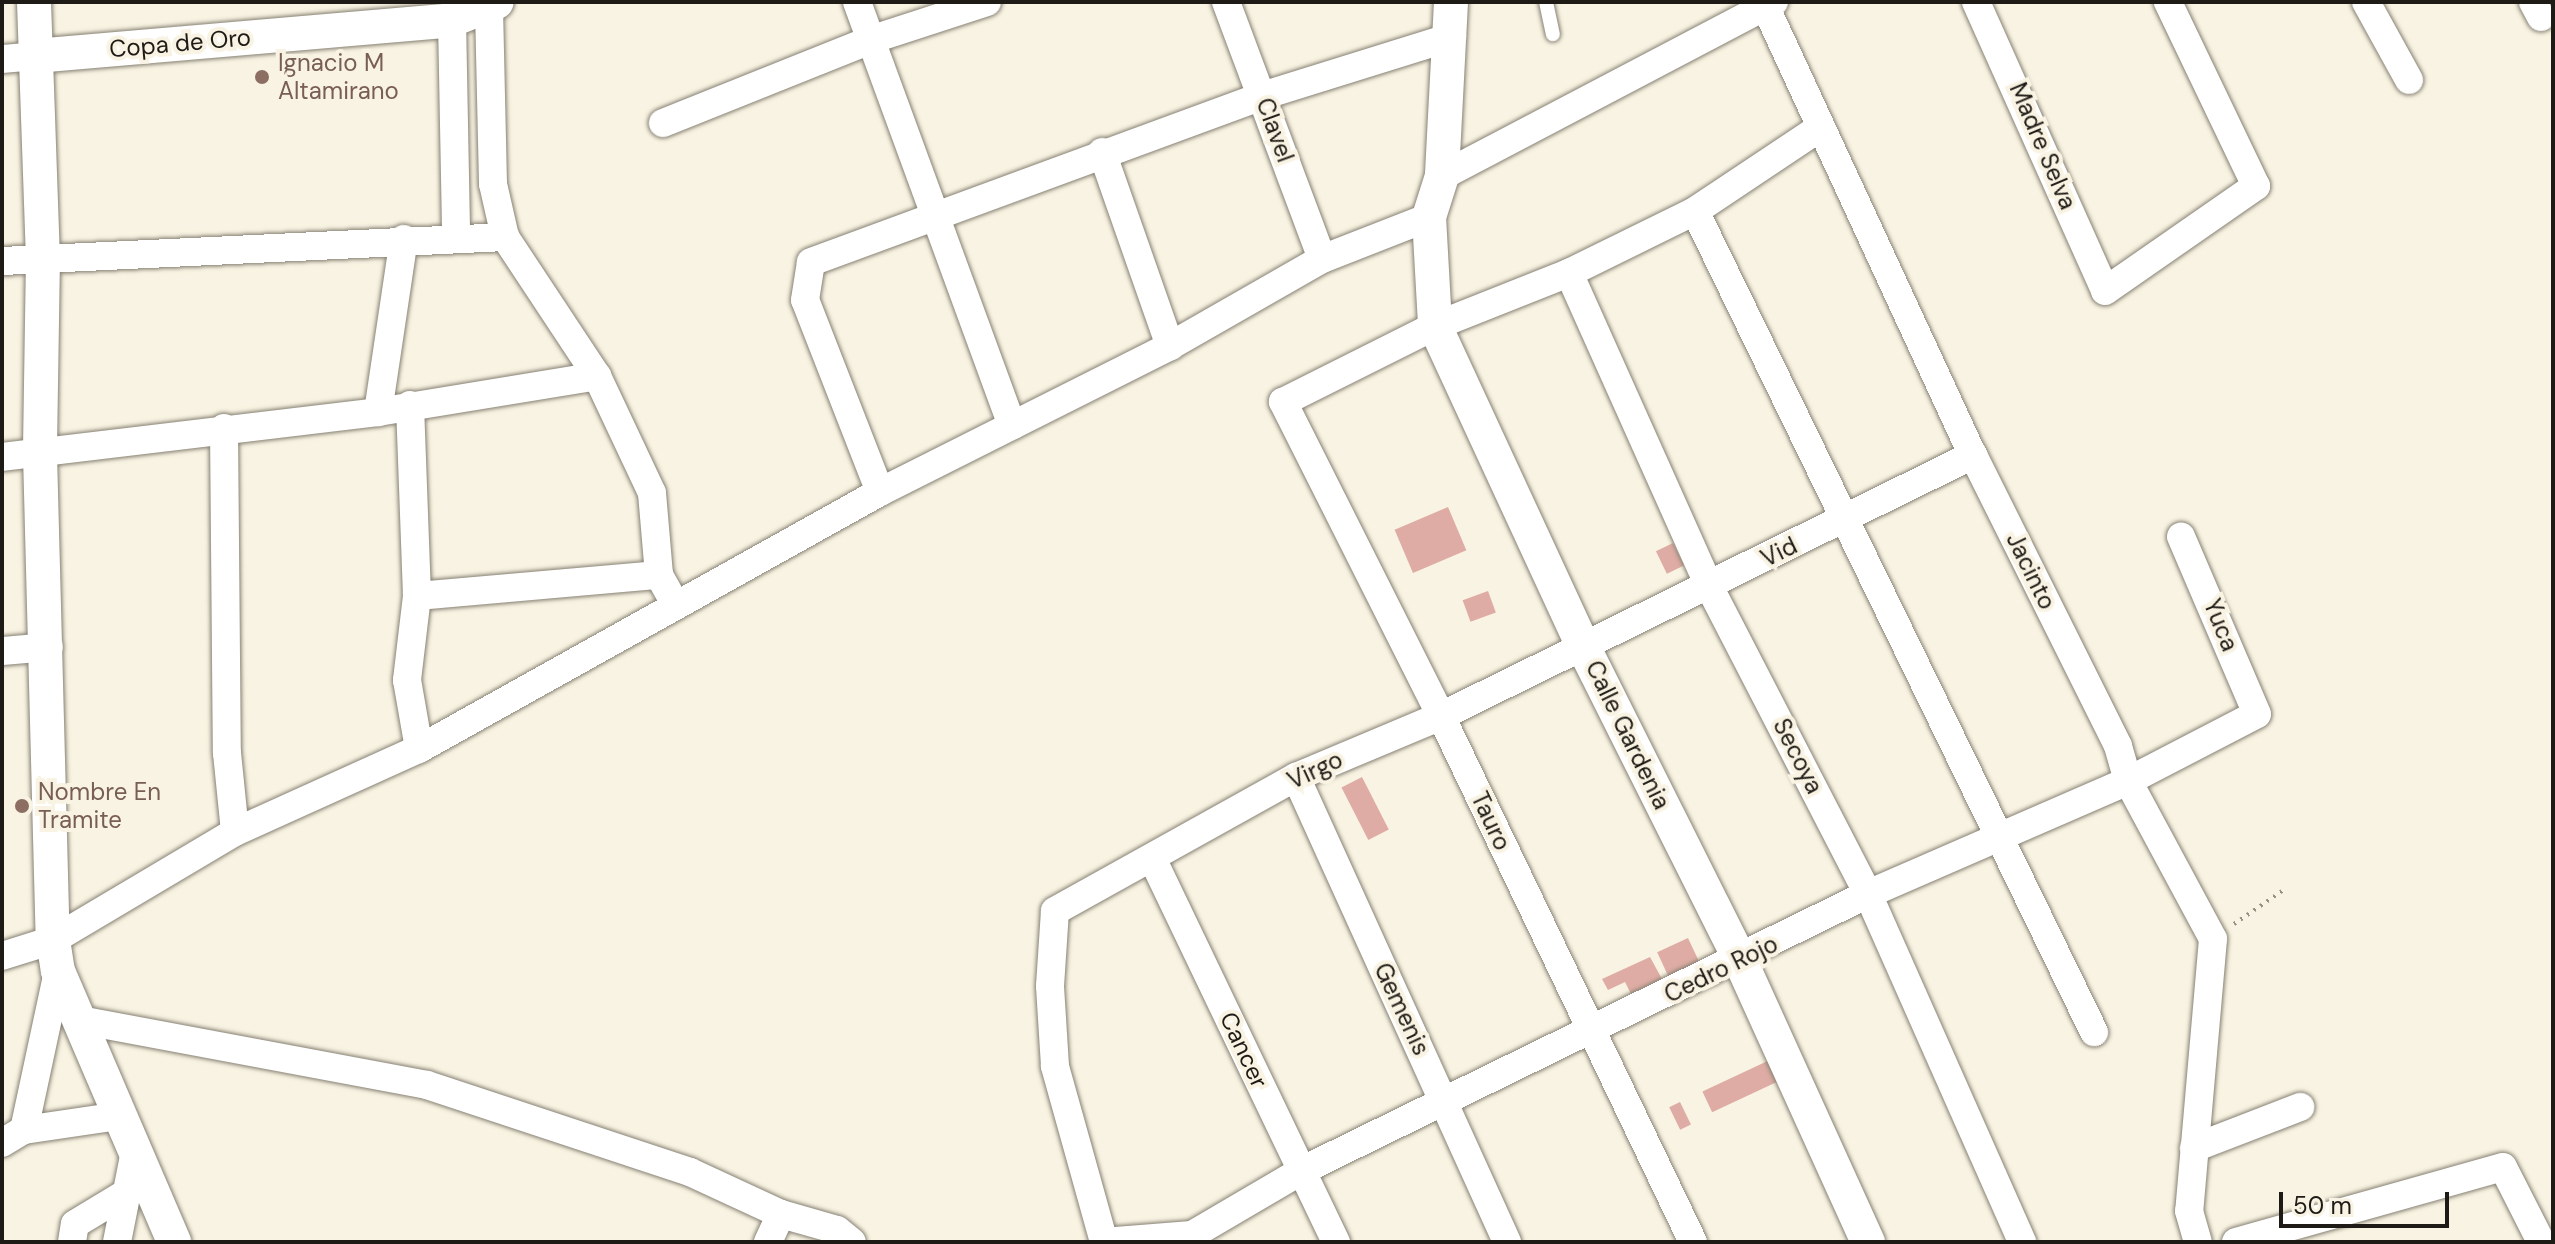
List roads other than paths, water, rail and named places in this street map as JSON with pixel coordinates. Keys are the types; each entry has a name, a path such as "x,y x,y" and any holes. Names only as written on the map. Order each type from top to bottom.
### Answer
{"street":[{"path":"34,2 19,57 43,257 40,454 49,647 55,956 13,1137 119,1116"},
{"path":"857,2 1012,426"},
{"path":"663,123 870,40 987,2"},
{"name":"Clavel","path":"1226,2 1322,259"},
{"path":"2,956 55,956 235,832 419,749 880,492 1170,346 1322,259 1429,217 1442,176 1452,37 1451,2"},
{"name":"Madre Selva","path":"1976,2 2105,291 2256,186 2168,2"},
{"path":"2366,2 2409,80"},
{"path":"493,5 493,184 505,237 597,376 652,493 659,575 676,606"},
{"name":"Copa de Oro","path":"19,57 452,20 493,5"},
{"path":"1442,176 1770,6"},
{"name":"Jacinto","path":"1770,6 1821,127 1973,455 2118,746 2128,781 2213,939 2194,1148"},
{"path":"452,20 456,237"},
{"path":"880,492 805,300 811,262 935,220 1102,152 1262,96 1452,37"},
{"path":"1435,326 1569,273 1695,211 1821,127"},
{"path":"1102,152 1170,346"},
{"path":"1695,211 2094,1032"},
{"name":"Calle Gardenia","path":"1429,217 1435,326 1583,646 1740,960 1868,1242"},
{"path":"2,261 404,239 505,237"},
{"path":"378,412 404,239"},
{"name":"Secoya","path":"1569,273 1709,586 1868,894 2022,1242"},
{"name":"Tauro","path":"1435,326 1283,402 1441,716 1693,1242"},
{"path":"2,457 224,428 378,412 597,376"},
{"path":"410,405 417,596 407,680 419,749"},
{"path":"224,428 227,753 235,832"},
{"name":"Vid","path":"1583,646 1973,455"},
{"name":"Yuca","path":"2181,537 2257,714"},
{"path":"417,596 659,575"},
{"name":"Virgo","path":"1103,1242 1055,1066 1050,986 1055,911 1296,777 1441,716 1583,646"},
{"path":"2,651 49,647"},
{"name":"Cedro Rojo","path":"1103,1242 1192,1235 1301,1171 1591,1033 1868,894 1999,833 2128,781 2257,714"},
{"name":"Gemenis","path":"1296,777 1507,1242"},
{"name":"Cancer","path":"1152,858 1336,1242"},
{"path":"55,956 174,1242"},
{"path":"80,1020 427,1085 690,1172 781,1214 837,1230 852,1242"},
{"path":"2198,1242 2189,1211 2194,1148 2300,1107"},
{"path":"117,1242 123,1195 135,1151"},
{"path":"2236,1242 2503,1167 2541,1242"},
{"path":"72,1242 75,1224 123,1195"},
{"path":"768,1242 781,1214"}],"lane":[{"path":"1546,2 1553,34"}],"place":[{"name":"Ignacio M Altamirano","path":"262,77"},
{"name":"Nombre En Tramite","path":"22,806"}]}
